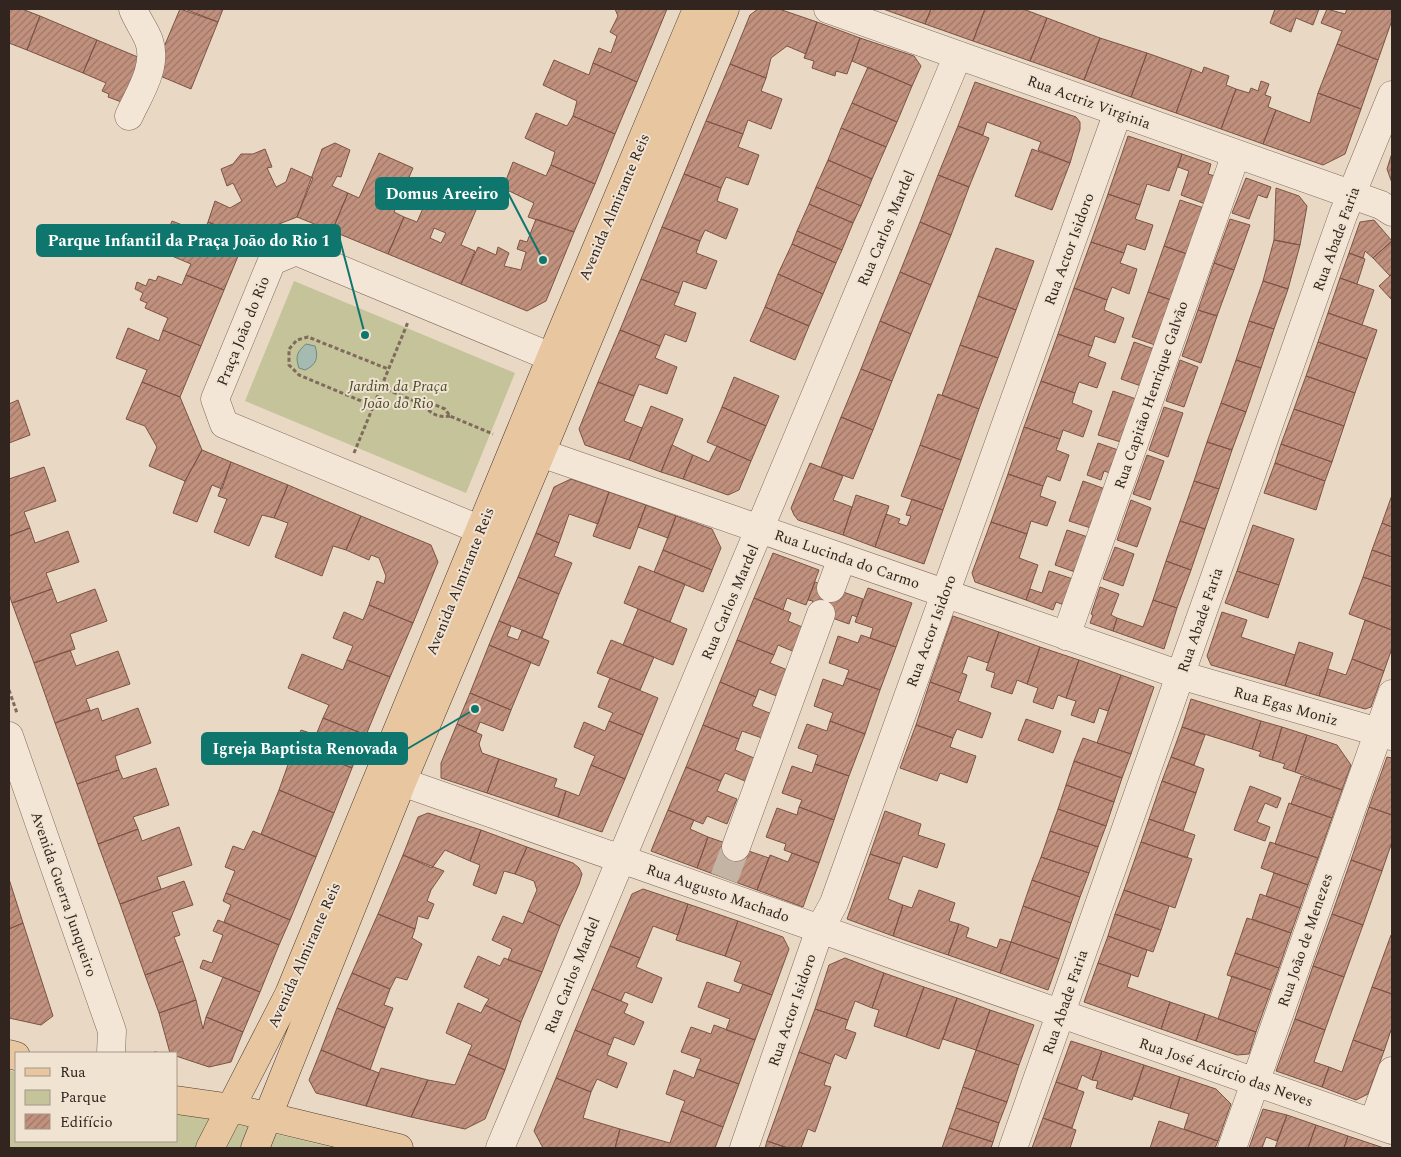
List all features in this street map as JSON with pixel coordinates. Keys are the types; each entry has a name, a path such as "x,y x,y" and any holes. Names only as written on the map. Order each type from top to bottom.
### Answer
{"main road":[{"name":"Avenida Almirante Reis","path":"255,1148 402,782 551,357 697,9"},
{"name":"Avenida Almirante Reis","path":"210,1148 289,994 481,530 519,444 725,9"},
{"path":"178,1100 232,1108 399,1148"},
{"path":"232,1108 237,1148"}],"street":[{"path":"129,116 149,70 151,58 149,41 133,9"},
{"name":"Rua Actriz Virginia","path":"828,9 1351,195 1392,212"},
{"name":"Rua Carlos Mardel","path":"500,1148 619,858 761,530 958,55"},
{"name":"Rua Abade Faria","path":"1013,1148 1351,195 1392,94"},
{"name":"Rua Actor Isidoro","path":"744,1148 820,929 834,903 1118,112"},
{"name":"Rua Capitão Henrique Galvão","path":"1066,636 1236,154"},
{"name":"Praça João do Rio","path":"481,530 224,424 215,399 272,261 296,251 551,357"},
{"name":"Rua Lucinda do Carmo","path":"519,444 1180,675"},
{"path":"831,588 842,558"},
{"path":"736,847 821,614"},
{"name":"Rua Egas Moniz","path":"1180,675 1385,734"},
{"name":"Rua João de Menezes","path":"1232,1148 1385,734 1392,694"},
{"name":"Avenida Guerra Junqueiro","path":"9,736 112,1031 112,1052"},
{"path":"388,756 402,782"},
{"name":"Rua Augusto Machado","path":"402,782 619,858 722,886 820,929 1060,1014"},
{"name":"Rua José Acúrcio das Neves","path":"1060,1014 1383,1127"},
{"path":"1383,1127 1392,1071"}],"path":[{"path":"345,473 416,301"},
{"path":"373,406 299,375 289,364 289,349 296,340 308,337 388,369"},
{"path":"381,387 424,405 430,412 442,417 450,416 519,444"},
{"path":"424,405 433,404 445,409 450,416"}],"green space":[{"name":"Jardim da Praça João do Rio","path":"294,281 515,373 466,493 245,401"},
{"path":"9,1070 15,1072 15,1142 178,1142 178,1110 335,1148 9,1148"}],"shaded area":[{"path":"306,344 315,346 317,354 316,361 305,370 299,368 297,357"}],"building":[{"path":"9,9 22,9 40,16 27,50 9,43"},
{"path":"180,9 218,22 191,89 153,73"},
{"path":"185,9 223,9 218,22"},
{"path":"615,9 667,9 637,82 593,63 599,48 611,53 617,36 610,32 618,16"},
{"path":"758,9 779,9 817,22 806,54 787,46 771,58 766,78 730,64 750,15"},
{"path":"883,9 931,9 925,24"},
{"path":"931,9 985,9 973,41 925,24"},
{"path":"985,9 1023,9 1047,18 1030,61 973,41"},
{"path":"1275,9 1319,9 1313,25 1296,18 1291,32 1270,23"},
{"path":"1327,9 1345,14 1347,9 1392,9 1392,20 1378,60 1337,44 1342,31 1321,23"},
{"path":"40,16 97,40 83,73 27,50"},
{"path":"1047,18 1100,38 1084,80 1030,61"},
{"path":"817,22 860,38 847,74 836,71 835,76 812,68 814,61 804,58"},
{"path":"860,38 914,56 921,66 912,86 852,61"},
{"path":"1100,38 1147,53 1131,97 1084,80"},
{"path":"97,40 145,60 127,104 108,97 109,94 102,91 106,83 83,73"},
{"path":"1337,44 1378,60 1361,109 1318,93"},
{"path":"1147,53 1192,69 1176,113 1131,97"},
{"path":"554,60 589,75 593,63 637,82 615,134 573,116 577,101 543,85"},
{"path":"730,64 766,78 761,91 782,99 771,129 748,120 743,134 706,121"},
{"path":"868,67 912,86 897,122 852,103"},
{"path":"1204,67 1229,76 1226,85 1236,89 1221,129 1176,113 1192,69 1202,73"},
{"path":"1261,81 1269,84 1265,95 1271,97 1268,107 1276,110 1263,144 1221,129 1236,89 1249,93 1251,88 1258,91"},
{"path":"975,82 1076,117 1080,122 1080,129 1070,163 1038,150 1041,142 987,122 983,135 958,126"},
{"path":"1318,93 1361,109 1345,154 1323,165 1263,144 1276,110 1310,123"},
{"path":"852,103 897,122 886,147 841,128"},
{"path":"536,113 567,126 573,116 615,134 595,184 551,165 555,152 525,138"},
{"path":"706,121 743,134 738,147 759,155 748,185 726,177 721,188 684,174"},
{"path":"958,126 989,138 969,187 938,175"},
{"path":"841,128 886,147 872,179 828,160"},
{"path":"1128,136 1182,154 1169,191 1147,184 1140,205 1108,194"},
{"path":"335,143 350,150 341,177 337,176 332,186 348,193 332,231 297,217 322,149"},
{"path":"265,149 272,167 267,168 276,187 286,182 291,168 313,178 297,217 246,237 208,222 215,201 230,208 242,201 233,183 227,186 221,169 233,164 241,154 253,154"},
{"path":"1032,149 1070,163 1052,210 1015,196"},
{"path":"379,153 413,168 394,212 404,217 388,254 332,231 348,193 359,198"},
{"path":"1392,153 1392,183 1387,169"},
{"path":"1182,154 1211,164 1208,174 1218,177 1208,205 1181,195 1189,171 1178,167"},
{"path":"828,160 872,179 861,206 816,187"},
{"path":"513,162 546,176 551,165 595,184 574,232 528,217 534,203 503,188"},
{"path":"684,174 721,188 717,201 738,209 726,239 705,230 700,241 662,227"},
{"path":"938,175 969,187 951,235 920,222"},
{"path":"1246,178 1271,187 1267,198 1258,195 1249,219 1232,213"},
{"path":"434,183 479,203 461,245 475,251 461,284 388,254 404,217 417,222","holes":["434,228 446,233 441,243 430,238"]},
{"path":"816,187 861,206 853,223 809,204"},
{"path":"1276,188 1299,196 1307,206 1300,245 1274,240"},
{"path":"1108,194 1140,205 1135,219 1153,225 1145,250 1127,244 1124,253 1091,242"},
{"path":"1180,200 1207,209 1190,255 1164,246"},
{"path":"809,204 853,223 842,250 797,231"},
{"path":"536,219 574,232 546,301 527,311 461,284 478,247 496,255 498,247 509,253 504,266 521,270 526,252 517,249 520,240 527,242"},
{"path":"1230,219 1250,225 1234,270 1214,263"},
{"path":"1374,220 1392,241 1373,258 1365,251 1363,258 1349,253 1360,222"},
{"path":"172,221 203,233 208,222 246,237 224,290 186,275 191,264 160,251"},
{"path":"920,222 951,235 931,285 900,272"},
{"path":"662,227 700,241 696,253 717,261 706,289 683,281 679,293 641,279"},
{"path":"797,231 842,250 836,263 792,244"},
{"path":"1274,240 1300,245 1288,289 1263,281"},
{"path":"1392,241 1392,274 1390,276 1373,258"},
{"path":"1091,242 1124,253 1120,263 1137,269 1129,294 1112,287 1107,300 1074,288"},
{"path":"792,244 836,263 823,294 778,274"},
{"path":"1164,246 1190,255 1174,301 1148,292"},
{"path":"996,248 1034,261 1016,310 978,296"},
{"path":"1349,253 1365,259 1357,284 1340,278"},
{"path":"1214,263 1234,270 1217,316 1198,310"},
{"path":"900,272 931,285 911,334 880,321"},
{"path":"778,274 823,294 809,326 765,307"},
{"path":"1392,274 1392,300 1379,286"},
{"path":"186,275 224,290 201,346 163,330 168,318 145,308 147,303 140,300 143,293 135,289 137,282 146,286 149,279 156,281 158,276 182,285"},
{"path":"1340,278 1374,290 1362,325 1328,313"},
{"path":"641,279 679,293 674,305 696,313 686,342 665,334 660,346 620,330"},
{"path":"1263,281 1288,289 1274,329 1249,321"},
{"path":"1074,288 1107,300 1104,310 1124,318 1115,343 1095,336 1092,346 1058,334"},
{"path":"1148,292 1174,301 1158,346 1132,337"},
{"path":"978,296 1016,310 998,358 960,345"},
{"path":"765,307 809,326 795,360 750,341"},
{"path":"1198,310 1217,316 1201,363 1182,356"},
{"path":"1328,313 1377,330 1367,359 1318,342"},
{"path":"880,321 911,334 892,381 861,369"},
{"path":"1249,321 1274,329 1261,368 1236,360"},
{"path":"128,328 159,341 163,330 201,346 180,397 142,382 147,370 116,358"},
{"path":"620,330 660,346 655,358 677,367 667,394 639,384 634,396 598,382"},
{"path":"1058,334 1092,346 1088,356 1106,363 1097,388 1079,382 1075,393 1041,381"},
{"path":"1134,342 1157,350 1144,387 1121,379"},
{"path":"1318,342 1367,359 1355,393 1306,376"},
{"path":"960,345 998,358 979,409 942,395"},
{"path":"1180,360 1198,367 1184,407 1166,401"},
{"path":"1236,360 1261,368 1246,412 1221,403"},
{"path":"861,369 892,381 873,430 841,417"},
{"path":"1306,376 1355,393 1344,426 1294,409"},
{"path":"734,377 779,396 766,426 722,407"},
{"path":"1041,381 1075,393 1072,403 1092,411 1083,437 1063,430 1060,439 1024,427"},
{"path":"142,382 180,397 202,450 185,481 149,466 157,447 145,426 126,419"},
{"path":"598,382 634,396 624,421 642,428 629,460 585,445 579,429"},
{"path":"1113,391 1139,400 1124,443 1098,435"},
{"path":"938,394 979,409 961,460 920,445"},
{"path":"18,400 30,435 9,443 9,404"},
{"path":"1221,403 1246,412 1232,450 1207,442"},
{"path":"651,406 683,419 661,472 629,460"},
{"path":"722,407 766,426 751,461 707,442"},
{"path":"1164,407 1183,413 1168,457 1149,450"},
{"path":"1294,409 1344,426 1332,462 1281,444"},
{"path":"841,417 873,430 853,479 821,467"},
{"path":"1024,427 1060,439 1056,450 1069,455 1060,481 1047,476 1043,486 1008,474"},
{"path":"1207,442 1232,450 1219,489 1194,481"},
{"path":"1098,443 1121,451 1113,474 1104,471 1101,480 1087,475"},
{"path":"1281,444 1332,462 1325,481 1275,463"},
{"path":"672,445 693,455 683,479 661,472"},
{"path":"920,445 961,460 943,510 901,496"},
{"path":"717,446 751,461 739,490 728,495 683,479 693,455 709,462"},
{"path":"202,450 231,462 222,489 212,485 197,522 173,513 185,481"},
{"path":"1147,455 1164,461 1150,500 1133,494"},
{"path":"231,462 288,485 274,518 262,515 249,546 214,532 227,499 218,496"},
{"path":"810,463 843,476 833,500 852,507 843,535 798,520 794,515 791,508"},
{"path":"1275,463 1325,481 1316,510 1264,493"},
{"path":"44,467 56,501 24,512 30,528 9,536 9,479"},
{"path":"1008,474 1043,486 1040,496 1056,502 1047,526 1031,521 1027,534 991,522"},
{"path":"571,479 609,492 598,524 569,514 559,543 536,533 554,487"},
{"path":"1083,481 1108,490 1094,529 1069,521"},
{"path":"1194,481 1219,489 1205,529 1180,521"},
{"path":"288,485 361,516 346,550 333,546 322,576 275,557 288,523 274,518"},
{"path":"609,492 646,505 630,549 593,536"},
{"path":"856,495 889,506 875,547 843,535"},
{"path":"1392,495 1392,527 1382,523"},
{"path":"912,499 943,510 924,564 875,547 886,514 900,519 898,523 907,526 911,516 906,515"},
{"path":"1131,500 1151,508 1137,547 1117,540"},
{"path":"646,505 676,516 668,538 638,527"},
{"path":"361,516 431,545 438,562 413,623 369,605 377,581 384,584 386,576 379,558 371,555 369,560 346,550"},
{"path":"676,516 712,529 721,548 712,570 663,550"},
{"path":"1180,521 1205,529 1191,570 1166,561"},
{"path":"991,522 1027,534 1019,558 1038,565 1026,600 975,582 972,573"},
{"path":"1382,523 1392,527 1392,557 1372,550"},
{"path":"1253,525 1294,539 1279,585 1237,571"},
{"path":"30,528 35,543 68,531 79,562 46,573 52,589 12,603 9,594 9,536"},
{"path":"1067,530 1091,538 1078,573 1055,565"},
{"path":"536,533 559,543 554,556 572,563 559,594 518,577"},
{"path":"1115,547 1134,554 1123,586 1103,579"},
{"path":"663,550 712,570 703,592 654,572"},
{"path":"1372,550 1392,557 1392,587 1363,577"},
{"path":"773,553 819,570 806,605 787,598 783,610 754,598"},
{"path":"1166,561 1191,570 1177,608 1153,600"},
{"path":"639,566 685,584 670,622 624,603"},
{"path":"1049,571 1076,580 1067,606 1056,602 1053,610 1026,600 1030,589 1042,593"},
{"path":"1237,571 1279,585 1268,618 1225,603"},
{"path":"518,577 559,594 542,638 499,621"},
{"path":"1363,577 1392,587 1392,630 1349,614"},
{"path":"815,582 863,599 857,617 852,615 849,624 810,610 813,601 808,600"},
{"path":"1100,587 1119,594 1111,615 1117,618 1113,631 1090,623"},
{"path":"868,588 912,603 896,647 870,638 873,628 855,622"},
{"path":"52,589 57,603 95,589 107,621 70,634 75,649 34,663 12,603"},
{"path":"754,598 791,613 788,621 807,629 797,653 778,645 774,655 737,640"},
{"path":"1153,600 1177,608 1164,649 1113,631 1117,618 1143,627"},
{"path":"369,605 413,623 390,677 347,660 353,646 333,638 344,612 363,620"},
{"path":"638,609 687,629 673,665 623,645"},
{"path":"1222,612 1247,620 1241,637 1295,655 1285,686 1211,665 1207,656"},
{"path":"953,616 999,632 988,663 968,656 962,673 967,675 961,693 930,682"},
{"path":"1365,620 1392,630 1392,648 1384,671 1352,659"},
{"path":"499,621 511,626 507,636 518,640 522,630 549,641 539,666 489,645"},
{"path":"999,632 1040,647 1027,684 1017,680 1012,694 991,687 995,673 986,670"},
{"path":"861,635 896,647 880,690 846,678 849,670 829,663 838,636 858,643"},
{"path":"611,640 654,657 640,690 597,673"},
{"path":"737,640 774,655 770,663 790,671 779,697 759,689 756,697 720,682"},
{"path":"1299,642 1333,653 1319,696 1285,686"},
{"path":"489,645 531,662 511,710 470,693"},
{"path":"1040,647 1079,660 1066,698 1058,695 1053,709 1033,702 1038,688 1027,684"},
{"path":"70,650 76,666 118,651 130,684 86,699 90,710 55,723 34,663"},
{"path":"302,654 343,670 347,660 390,677 366,735 323,718 329,705 288,688"},
{"path":"1352,659 1384,671 1371,707 1365,709 1319,696 1328,669 1346,675"},
{"path":"1079,660 1121,675 1108,711 1099,708 1094,723 1071,715 1076,701 1066,698"},
{"path":"1121,675 1154,687 1131,754 1097,743"},
{"path":"610,678 658,698 643,735 609,721 613,713 598,707"},
{"path":"846,678 880,690 865,734 830,721 833,713 814,706 823,679 843,686"},
{"path":"720,682 756,697 752,706 772,714 762,738 742,731 739,739 703,725"},
{"path":"930,682 961,693 958,701 991,713 982,738 957,729 953,738 916,725"},
{"path":"470,693 511,710 503,731 480,722 476,732 457,724"},
{"path":"1191,699 1261,721 1252,749 1182,727"},
{"path":"98,708 102,721 138,708 151,743 115,756 119,770 77,784 55,723"},
{"path":"323,718 366,735 352,768 295,745 301,730 316,735"},
{"path":"1026,719 1061,731 1053,753 1018,740"},
{"path":"609,721 643,735 625,779 591,765 595,756 574,747 584,722 605,731"},
{"path":"830,721 865,734 849,776 815,764 818,755 798,748 807,724 827,731"},
{"path":"1261,721 1282,727 1272,760 1259,756 1261,752 1252,749"},
{"path":"457,724 482,735 479,744 482,753 499,759 487,793 441,778 441,763"},
{"path":"703,725 739,739 735,750 754,758 745,781 725,773 721,781 686,767"},
{"path":"916,725 953,738 950,747 976,756 967,783 940,773 937,781 900,768"},
{"path":"1182,727 1205,735 1194,765 1171,757"},
{"path":"1282,727 1307,735 1295,772 1283,768 1285,764 1272,760"},
{"path":"1307,735 1337,745 1351,765 1342,790 1295,772"},
{"path":"1083,738 1131,754 1122,778 1074,761"},
{"path":"295,745 352,768 334,813 279,790"},
{"path":"1171,757 1204,769 1196,793 1162,781"},
{"path":"1387,757 1392,758 1392,815 1369,807"},
{"path":"499,759 557,779 554,787 566,791 558,817 487,793"},
{"path":"1074,761 1122,778 1114,802 1066,785"},
{"path":"815,764 849,776 834,820 799,807 802,800 782,793 792,766 812,773"},
{"path":"591,765 625,779 602,832 558,817 566,791 579,796"},
{"path":"686,767 721,781 717,791 737,799 727,824 707,816 703,824 668,810"},
{"path":"156,768 169,805 133,817 138,829 98,844 77,784 119,770 123,779"},
{"path":"1301,776 1342,790 1332,818 1291,804"},
{"path":"1162,781 1196,793 1183,831 1149,819"},
{"path":"1066,785 1114,802 1106,826 1058,809"},
{"path":"1250,786 1281,798 1277,808 1265,803 1257,822 1270,827 1265,841 1234,830"},
{"path":"279,790 334,813 316,857 261,834"},
{"path":"1289,803 1332,818 1318,858 1275,844"},
{"path":"799,807 834,820 819,863 784,850 786,844 766,837 777,808 797,815"},
{"path":"1369,807 1392,815 1392,842 1382,871 1351,860"},
{"path":"1058,809 1106,826 1098,847 1050,831"},
{"path":"668,810 694,820 690,829 708,837 697,868 651,851"},
{"path":"885,811 921,824 918,835 945,844 937,868 903,856 900,864 870,854"},
{"path":"428,813 481,830 470,861 445,850 432,868 403,855 418,817"},
{"path":"1149,819 1195,835 1187,858 1141,842"},
{"path":"179,827 192,865 157,877 161,889 120,904 98,844 138,829 142,841"},
{"path":"481,830 527,847 515,874 504,871 496,894 473,885 480,865 470,861"},
{"path":"253,831 316,857 290,920 226,893 235,871 225,867 233,846 244,850"},
{"path":"1050,831 1098,847 1089,873 1041,857"},
{"path":"708,837 769,858 757,890 697,868"},
{"path":"1141,842 1192,859 1175,908 1124,890"},
{"path":"1270,842 1318,858 1308,885 1261,868"},
{"path":"527,847 573,863 582,874 560,926 528,911 537,890 534,881 515,874"},
{"path":"792,853 819,863 803,907 757,890 770,855 788,862"},
{"path":"870,854 900,864 888,899 903,905 893,936 847,919"},
{"path":"403,855 444,871 431,890 427,901 434,904 428,919 418,916 415,929 378,914"},
{"path":"1041,857 1089,873 1080,897 1032,880"},
{"path":"1351,860 1382,871 1363,925 1332,914"},
{"path":"1274,873 1308,885 1300,908 1266,896"},
{"path":"9,879 23,923 9,929"},
{"path":"1032,880 1080,897 1071,923 1023,906"},
{"path":"184,881 193,905 172,912 180,935 174,937 183,961 145,975 120,904"},
{"path":"643,889 688,904 678,935 653,926 640,958 610,946 632,894"},
{"path":"919,890 955,903 949,921 959,924 948,955 893,936 903,905 912,908"},
{"path":"1124,890 1169,906 1161,930 1115,914"},
{"path":"226,893 290,920 279,945 224,922 231,905 223,901"},
{"path":"1260,894 1300,908 1291,933 1252,919"},
{"path":"688,904 738,921 725,956 676,940"},
{"path":"1023,906 1071,923 1059,959 1011,942"},
{"path":"528,911 560,926 542,972 508,960 512,949 492,940 503,916 523,924"},
{"path":"378,914 415,929 412,938 422,944 407,980 396,977 390,989 352,973"},
{"path":"1115,914 1161,930 1153,952 1108,936"},
{"path":"1332,914 1363,925 1344,977 1313,966"},
{"path":"1247,918 1291,933 1279,968 1235,953"},
{"path":"218,920 279,945 260,992 200,968 203,960 212,963 223,935 213,931"},
{"path":"738,921 783,937 789,949 772,995 734,981 741,962 725,956"},
{"path":"23,923 53,1016 41,1025 9,1018 9,929"},
{"path":"959,924 969,928 966,937 997,948 1000,939 1011,942 1000,973 948,955"},
{"path":"1108,936 1147,950 1138,977 1098,963"},
{"path":"1392,936 1392,994 1372,987"},
{"path":"1011,942 1059,959 1048,990 1000,973"},
{"path":"610,946 640,958 636,967 662,978 652,1003 625,992 621,1001 592,989"},
{"path":"1235,953 1279,968 1271,990 1227,975"},
{"path":"478,956 500,966 504,958 542,972 521,1022 485,1005 489,999 464,987"},
{"path":"845,958 884,973 872,1008 855,1001 848,1020 815,1009 829,965"},
{"path":"183,961 196,1000 159,1013 145,975"},
{"path":"1098,963 1131,974 1127,987 1170,1002 1161,1029 1084,1002"},
{"path":"1313,966 1344,977 1325,1030 1295,1019"},
{"path":"352,973 390,989 384,1005 393,1008 385,1028 337,1008"},
{"path":"884,973 924,987 906,1037 874,1026 879,1010 872,1008"},
{"path":"1232,976 1271,990 1256,1032 1218,1019"},
{"path":"223,977 260,992 243,1032 206,1017"},
{"path":"707,982 739,993 743,984 772,995 755,1040 726,1030 730,1019 698,1007"},
{"path":"924,987 957,998 939,1049 906,1037"},
{"path":"1372,987 1392,994 1392,1027 1384,1051 1353,1040"},
{"path":"592,989 628,1004 624,1013 644,1022 634,1045 614,1037 611,1045 575,1030"},
{"path":"957,998 990,1010 976,1050 943,1039"},
{"path":"196,1000 203,1029 206,1017 243,1032 231,1062 209,1067 178,1057 178,1052 170,1052 159,1013"},
{"path":"1170,1002 1205,1014 1196,1041 1161,1029"},
{"path":"458,1003 481,1013 485,1005 521,1022 505,1070 468,1054 472,1045 446,1033"},
{"path":"337,1008 385,1028 370,1070 321,1050"},
{"path":"815,1009 848,1020 845,1029 856,1033 846,1059 835,1054 831,1064 799,1052"},
{"path":"990,1010 1034,1025 1019,1065 976,1050"},
{"path":"1205,1014 1256,1032 1249,1054 1237,1055 1196,1041"},
{"path":"1295,1019 1325,1030 1314,1062 1329,1067 1322,1087 1276,1071"},
{"path":"714,1025 755,1040 739,1084 697,1069 701,1059 681,1052 691,1027 711,1034"},
{"path":"575,1030 611,1045 607,1055 627,1063 617,1088 597,1079 591,1092 556,1078"},
{"path":"1353,1040 1384,1051 1368,1094 1356,1100 1322,1087 1329,1067 1342,1072"},
{"path":"1071,1041 1102,1051 1092,1080 1082,1075 1077,1089 1056,1082"},
{"path":"321,1050 379,1073 366,1106 316,1093 309,1080"},
{"path":"976,1050 1019,1065 1007,1102 963,1087"},
{"path":"1102,1051 1144,1065 1132,1100 1096,1088 1098,1081 1092,1080"},
{"path":"799,1052 831,1064 824,1085 831,1087 815,1132 808,1129 801,1148 788,1148 767,1141"},
{"path":"468,1054 505,1070 485,1119 465,1129 411,1117 428,1080 455,1085"},
{"path":"1144,1065 1180,1077 1170,1108 1134,1096"},
{"path":"381,1068 428,1080 411,1117 366,1106"},
{"path":"697,1069 739,1084 723,1127 681,1111 685,1101 666,1094 674,1070 694,1078"},
{"path":"1180,1077 1216,1089 1231,1104 1218,1141 1184,1129 1189,1114 1170,1108"},
{"path":"556,1078 591,1092 583,1118 620,1129 615,1148 543,1148 534,1131"},
{"path":"1056,1082 1084,1092 1072,1128 1043,1118"},
{"path":"963,1087 1007,1102 999,1123 956,1108"},
{"path":"956,1108 999,1123 993,1142 949,1128"},
{"path":"1263,1109 1287,1115 1277,1141 1266,1137 1262,1148 1249,1148"},
{"path":"681,1111 723,1127 715,1148 615,1148 620,1129 670,1143"},
{"path":"1287,1115 1316,1125 1308,1148 1275,1148"},
{"path":"1043,1118 1076,1130 1070,1148 1032,1148"},
{"path":"1159,1121 1218,1141 1215,1148 1150,1148"},
{"path":"1316,1125 1348,1136 1344,1148 1308,1148"},
{"path":"949,1128 993,1142 991,1148 942,1148"},
{"path":"1348,1136 1384,1148 1344,1148"},
{"path":"767,1141 788,1148 765,1148"}],"tunnel":[{"path":"724,878 736,847"}],"place":[{"name":"Domus Areeiro","path":"543,260"},
{"name":"Parque Infantil da Praça João do Rio 1","path":"365,335"},
{"name":"Igreja Baptista Renovada","path":"475,709"}]}
